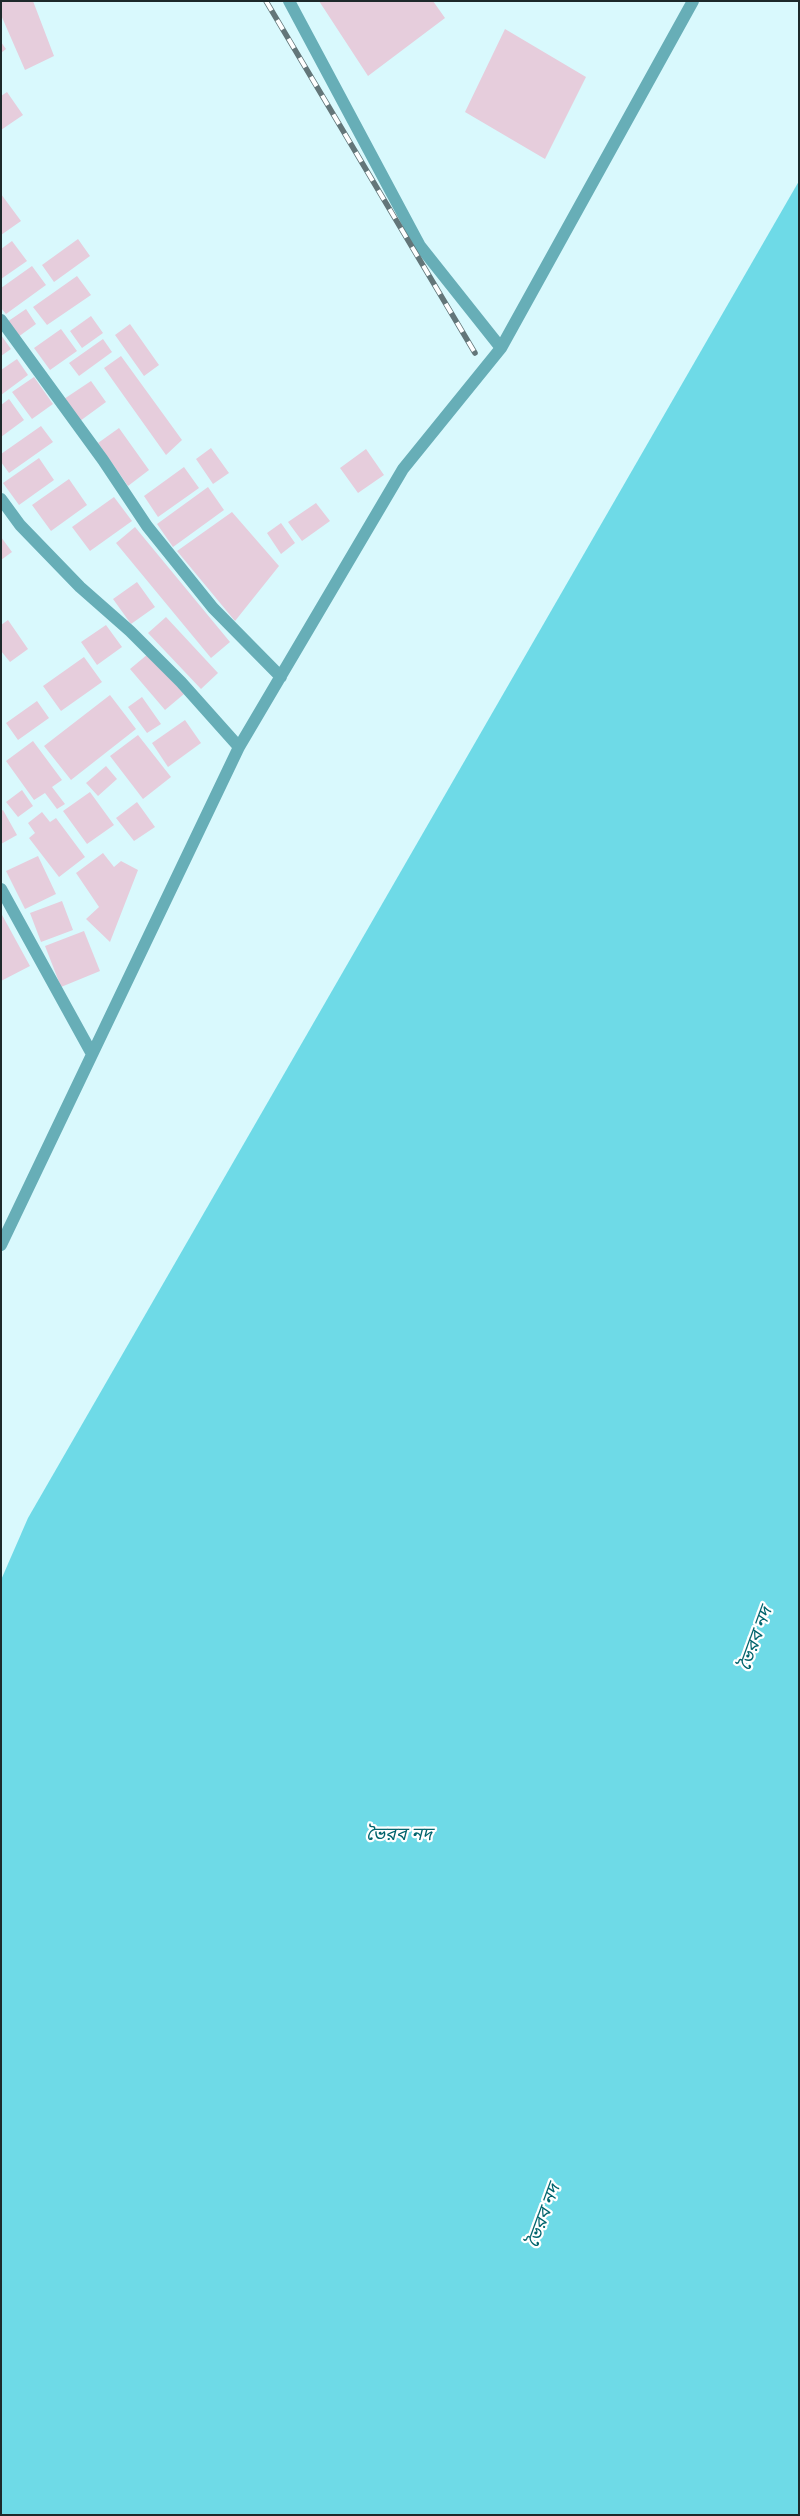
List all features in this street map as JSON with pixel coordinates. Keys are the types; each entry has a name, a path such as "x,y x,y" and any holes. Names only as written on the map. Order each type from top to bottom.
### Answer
{"street":[{"path":"289,1 420,246 501,348"},
{"path":"1,1245 239,747 403,469 501,348 693,1"},
{"path":"1,320 103,460 147,526 213,608 280,677"},
{"path":"1,499 20,526 80,587 130,631 181,682 239,747"},
{"path":"1,889 92,1054"}],"water":[{"name":"ভৈরব নদ","path":"799,181 799,2515 1,2515 1,1580 28,1518"}],"building":[{"path":"1,1 33,1 54,56 25,70 1,15"},
{"path":"319,1 433,1 445,18 368,76"},
{"path":"505,29 586,77 545,159 465,112"},
{"path":"1,42 6,49 1,53"},
{"path":"7,92 23,115 1,130 1,96"},
{"path":"1,194 21,221 1,235"},
{"path":"78,239 90,256 54,282 42,265"},
{"path":"12,241 27,261 1,279 1,249"},
{"path":"32,266 46,285 6,314 1,308 1,288"},
{"path":"77,276 91,295 47,325 33,307"},
{"path":"26,309 36,324 18,337 7,322"},
{"path":"91,316 103,333 82,348 70,331"},
{"path":"130,324 159,365 144,376 115,335"},
{"path":"61,329 77,351 50,370 34,348"},
{"path":"1,335 11,349 1,356"},
{"path":"103,339 112,352 79,376 69,363"},
{"path":"121,356 182,440 166,455 104,368"},
{"path":"17,359 28,375 1,395 1,370"},
{"path":"34,377 53,404 32,419 12,392"},
{"path":"91,381 106,402 80,421 64,399"},
{"path":"9,399 24,420 1,437 1,405"},
{"path":"41,426 53,442 9,473 1,462 1,454"},
{"path":"119,428 149,470 128,486 98,443"},
{"path":"211,448 229,473 213,484 196,459"},
{"path":"366,449 384,475 358,493 340,468"},
{"path":"39,458 54,480 19,505 3,483"},
{"path":"184,467 199,488 158,517 144,496"},
{"path":"69,479 87,505 51,531 32,505"},
{"path":"208,487 224,510 173,547 157,524"},
{"path":"114,497 132,521 90,551 72,527"},
{"path":"316,503 330,521 302,541 288,522"},
{"path":"232,512 279,566 235,621 177,551"},
{"path":"281,523 295,543 281,554 267,533"},
{"path":"135,527 230,642 211,658 116,543"},
{"path":"1,537 12,552 1,560"},
{"path":"137,582 155,607 131,624 113,599"},
{"path":"166,617 218,673 201,689 148,633"},
{"path":"8,620 28,649 10,662 1,651 1,625"},
{"path":"106,625 122,647 97,665 81,642"},
{"path":"148,654 184,694 165,710 130,669"},
{"path":"84,657 102,682 61,711 43,686"},
{"path":"110,695 136,729 71,780 44,746"},
{"path":"142,697 161,724 147,733 128,707"},
{"path":"37,701 49,718 18,740 6,723"},
{"path":"185,720 201,743 168,767 152,743"},
{"path":"138,735 171,777 143,799 110,756"},
{"path":"33,741 62,780 52,787 65,804 57,809 45,793 34,800 6,761"},
{"path":"106,766 117,779 98,796 86,783"},
{"path":"22,790 33,806 18,817 6,802"},
{"path":"90,792 114,825 87,844 63,811"},
{"path":"137,802 155,827 134,841 116,818"},
{"path":"3,810 17,835 1,844 1,811"},
{"path":"42,812 50,822 56,818 85,857 59,877 29,838 35,833 28,823"},
{"path":"103,853 114,867 121,861 138,870 110,942 86,919 99,907 76,873"},
{"path":"38,856 56,894 25,909 6,871"},
{"path":"62,901 73,930 41,942 30,913"},
{"path":"1,913 30,966 1,981"},
{"path":"84,931 100,971 61,987 45,946"}],"railway":[{"path":"266,1 475,353"}]}
